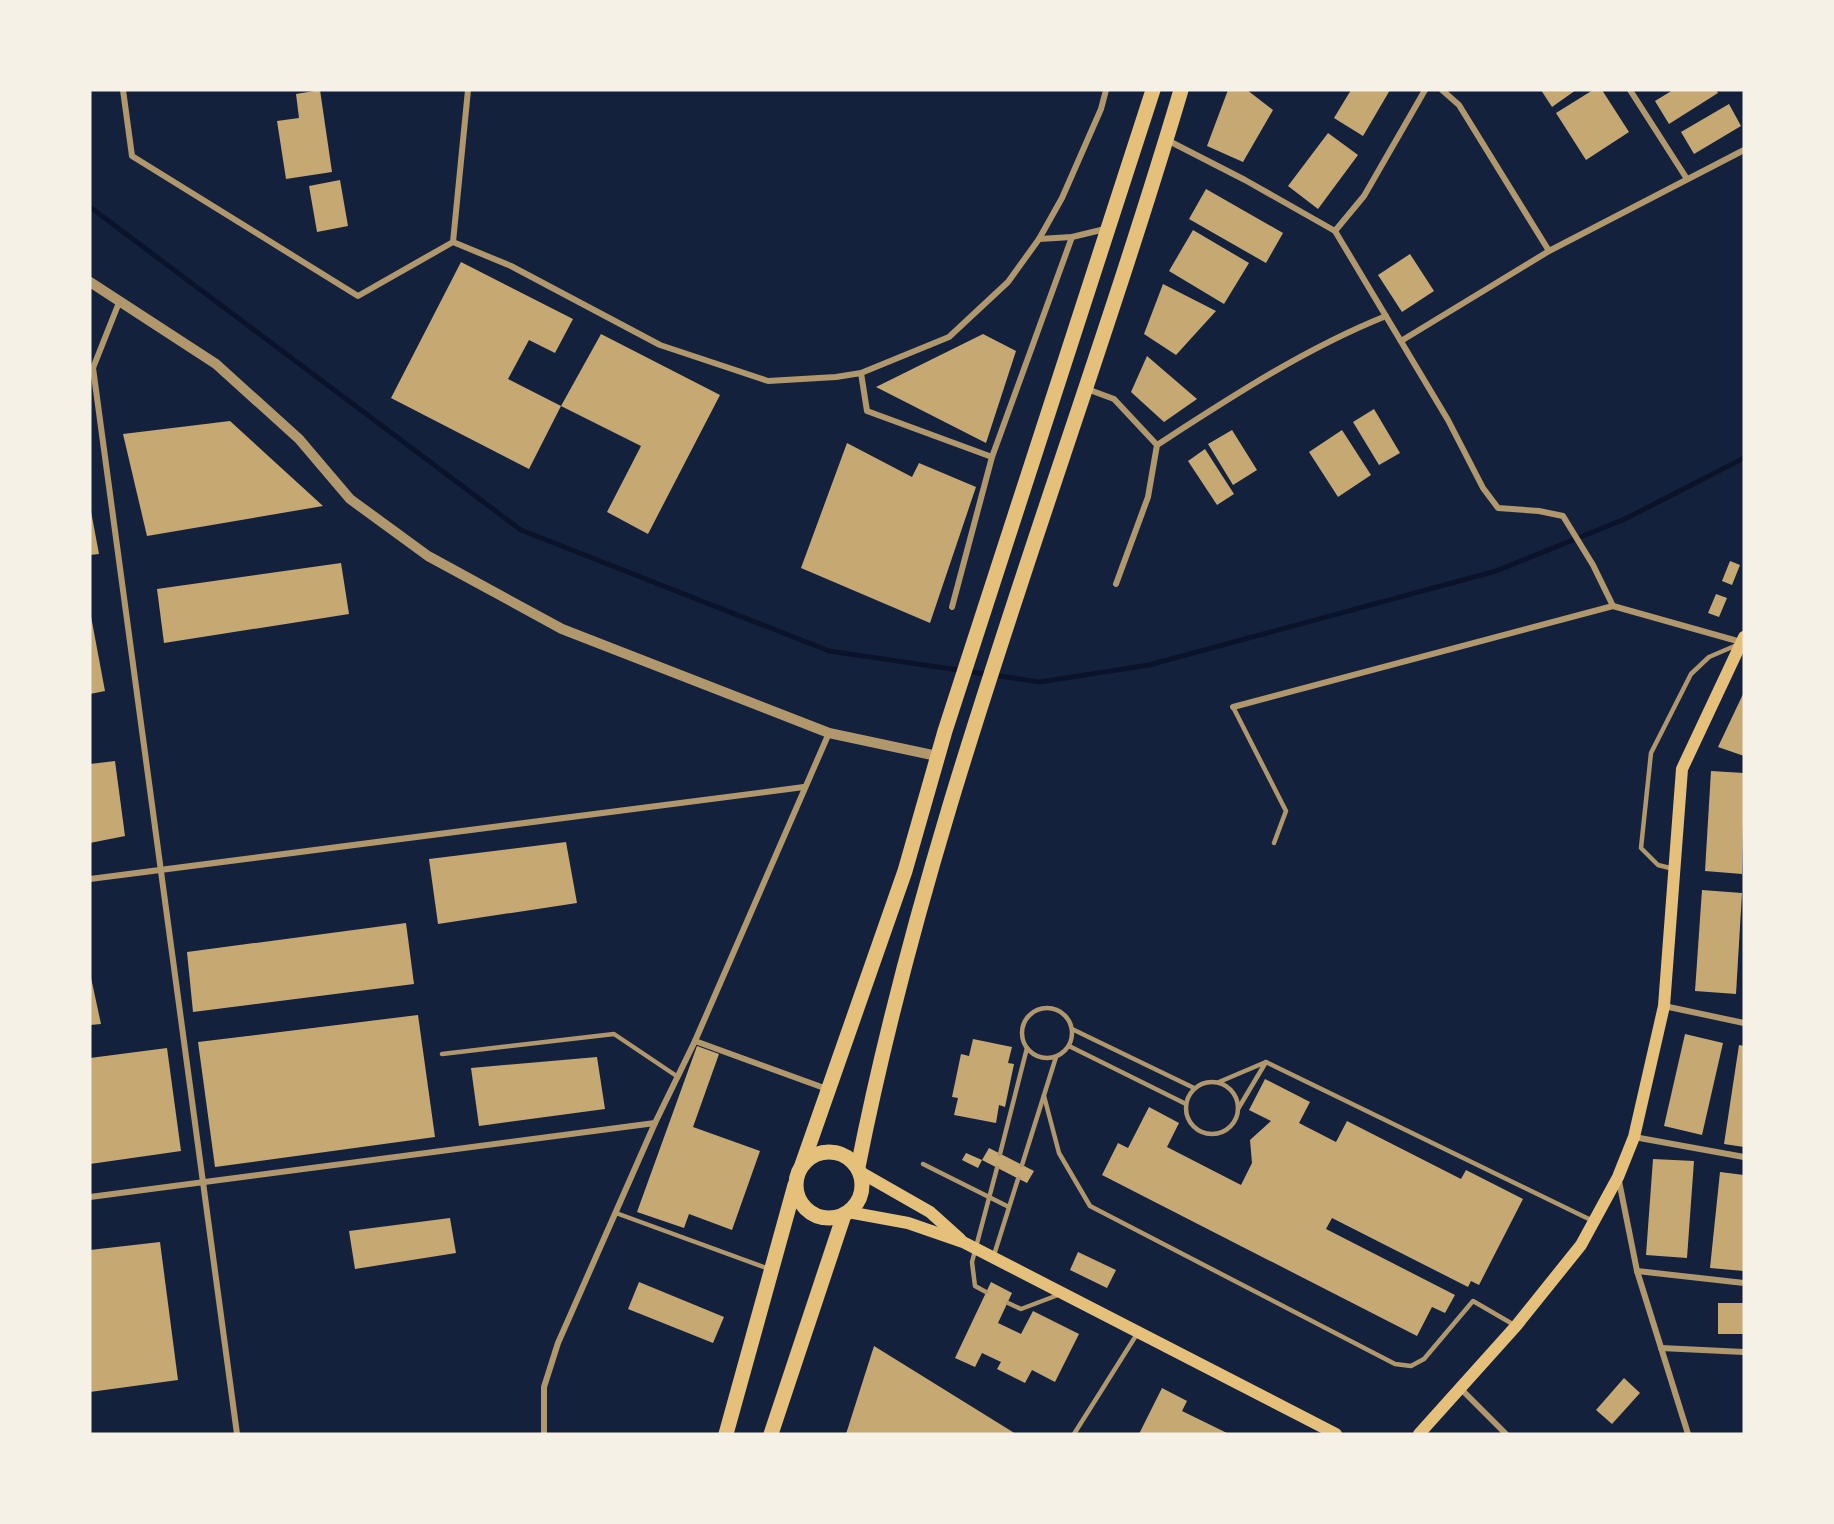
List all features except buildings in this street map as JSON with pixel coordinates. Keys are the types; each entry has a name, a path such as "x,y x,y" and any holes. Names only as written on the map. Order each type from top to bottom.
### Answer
{"main road":[{"path":"726,1434 795,1185 905,871 937,756 982,614 1153,90"},
{"path":"771,1434 846,1214 861,1194 859,1169 908,947 971,733 1086,388 1181,90"},
{"path":"1419,1434 1516,1326 1581,1245 1618,1177 1634,1137 1664,1006 1682,769 1743,640"},
{"path":"802,1165 816,1153 835,1151 852,1160 859,1169 930,1212 963,1242"},
{"path":"795,1185 803,1206 812,1214 822,1218 846,1214 908,1223 963,1242 1336,1434"}],"street":[{"path":"123,90 132,156 358,296 453,242"},
{"path":"453,242 468,90"},
{"path":"453,242 512,266 660,345 768,381 836,377 861,373 950,337 1008,282 1039,240 1062,198 1101,109 1106,90"},
{"path":"1335,231 1364,196 1425,90"},
{"path":"1442,90 1459,105 1549,251"},
{"path":"1630,90 1687,180"},
{"path":"1166,140 1245,180 1335,231 1448,420 1483,488 1498,508 1539,511 1563,516 1593,565 1613,606"},
{"path":"1401,341 1549,251 1744,150"},
{"path":"1039,240 1072,237 1106,229"},
{"path":"952,607 992,457 1072,237"},
{"path":"90,282 120,299 216,364 299,438 350,499 428,556 562,629 829,733 937,756"},
{"path":"120,299 93,368 237,1434"},
{"path":"1116,584 1148,497 1157,445 1233,395 1307,353 1386,316"},
{"path":"861,373 867,411 992,457"},
{"path":"1086,388 1114,399 1157,445"},
{"path":"1233,707 1613,606 1743,640"},
{"path":"544,1434 544,1387 558,1343 695,1041 829,733"},
{"path":"90,879 804,787"},
{"path":"1664,1006 1744,1023"},
{"path":"695,1041 828,1089"},
{"path":"90,1197 656,1123"},
{"path":"1634,1137 1744,1157"},
{"path":"1618,1177 1636,1271 1688,1434"},
{"path":"1636,1271 1744,1283"},
{"path":"1661,1348 1744,1352"},
{"path":"1460,1388 1506,1434"}],"lane":[{"path":"1676,869 1658,865 1641,848 1651,753 1691,674 1709,657 1743,640"},
{"path":"1233,707 1286,811 1274,843"},
{"path":"1056,1057 1040,1058 1027,1048 1023,1041 1023,1025 1026,1018 1039,1008 1048,1007 1063,1012 1072,1029 1194,1088"},
{"path":"1022,1165 1056,1057 1069,1046 1072,1029"},
{"path":"442,1054 614,1034 678,1077"},
{"path":"1069,1046 1186,1104"},
{"path":"1000,1154 1027,1048"},
{"path":"1266,1062 1238,1109 1236,1117 1226,1130 1210,1134 1195,1128 1189,1121 1186,1104 1194,1088 1210,1081 1219,1082 1266,1062 1595,1223"},
{"path":"1219,1082 1233,1093 1238,1109"},
{"path":"1044,1096 1059,1153 1090,1206 1395,1364 1411,1366 1424,1359 1473,1301 1516,1326"},
{"path":"923,1164 1009,1207"},
{"path":"986,1292 975,1286 972,1262 997,1168"},
{"path":"993,1257 1018,1179"},
{"path":"616,1213 772,1270"},
{"path":"1008,1303 1021,1309 1062,1293"},
{"path":"1074,1434 1138,1332"}],"waterway":[{"path":"90,207 521,530 829,651 1040,682 1149,665 1496,571 1625,519 1744,458"}]}
